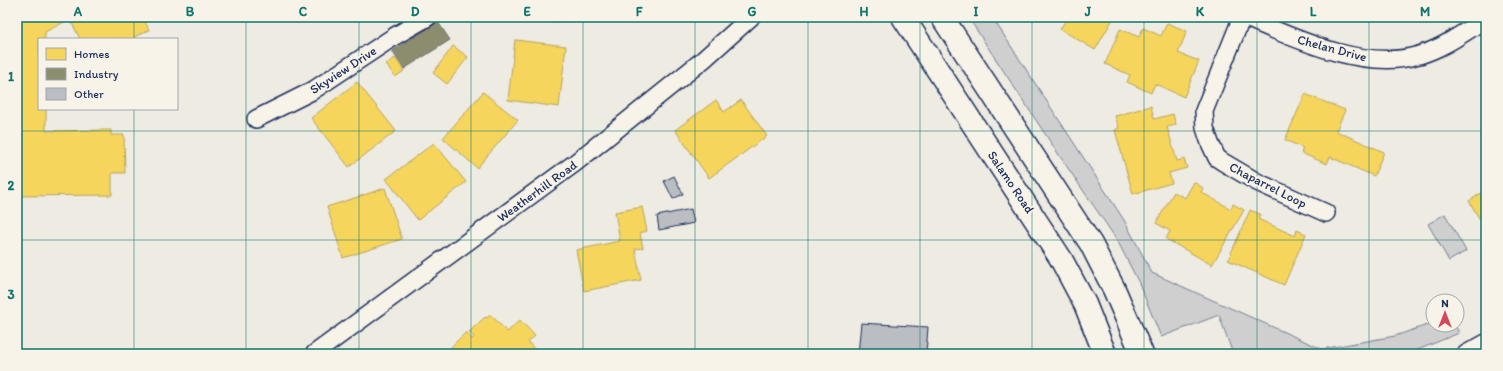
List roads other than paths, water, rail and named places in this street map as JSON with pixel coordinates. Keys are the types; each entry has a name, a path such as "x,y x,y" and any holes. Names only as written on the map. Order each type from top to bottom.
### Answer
{"main road":[{"name":"Salamo Road","path":"903,17 1061,259 1085,304 1105,354"},
{"path":"942,17 1091,244 1114,289 1142,354"}],"street":[{"name":"Skyview Drive","path":"256,119 312,91 395,36 428,17"},
{"name":"Weatherhill Road","path":"314,354 575,163 702,60 750,17"},
{"name":"Chelan Drive","path":"1243,17 1289,36 1334,51 1363,58 1394,59 1418,56 1440,47 1484,24"},
{"name":"Chaparrel Loop","path":"1243,17 1204,111 1205,128 1210,143 1218,158 1223,162 1257,182 1326,213"},
{"path":"1466,354 1486,343"}]}
